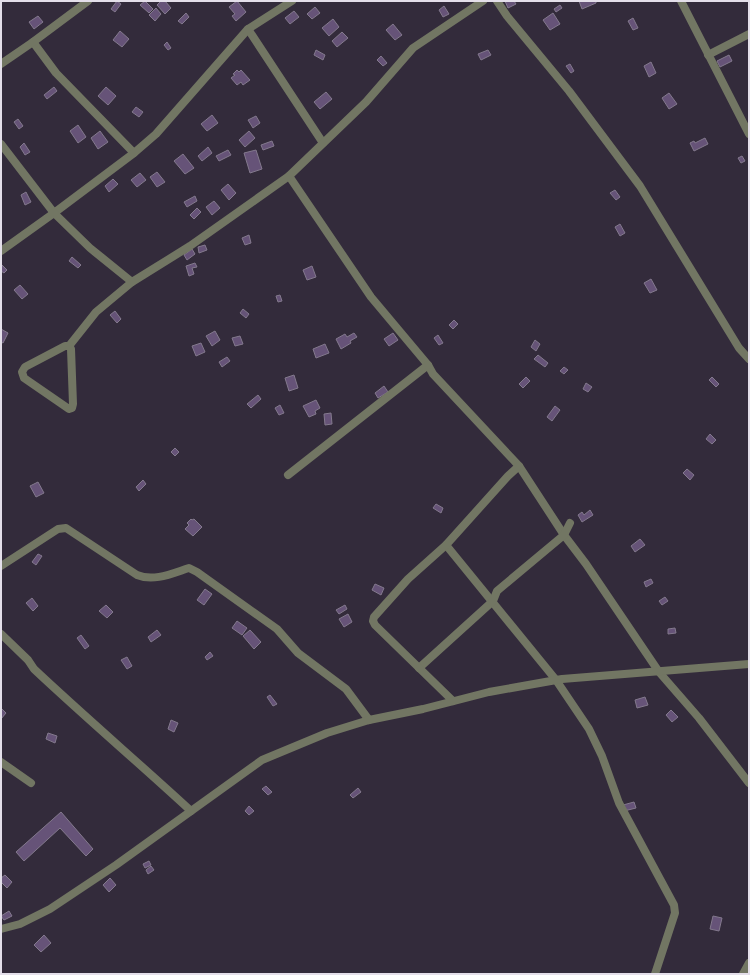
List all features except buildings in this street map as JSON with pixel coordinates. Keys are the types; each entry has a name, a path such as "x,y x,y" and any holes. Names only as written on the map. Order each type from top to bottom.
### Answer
{"street":[{"path":"1,64 88,1"},
{"path":"1,251 134,153 156,134 248,29 292,1"},
{"path":"69,346 71,349 73,404 72,408 69,409 24,378 22,372 25,367 66,346 69,346 96,312 132,282 190,246 289,176 366,102 413,48 482,1"},
{"path":"497,1 507,16 568,91 640,186 739,348 749,359"},
{"path":"681,1 749,134"},
{"path":"248,29 323,143"},
{"path":"708,55 749,34"},
{"path":"33,42 56,73 134,153"},
{"path":"1,144 54,212 90,248 132,282"},
{"path":"289,176 371,296 428,365 433,374 519,466 564,535 586,564 659,672 699,718 749,783"},
{"path":"288,475 428,365"},
{"path":"453,701 375,625 373,621 374,617 408,579 446,545 508,476 519,466"},
{"path":"419,668 493,601 497,591 564,535 570,523"},
{"path":"1,566 58,529 66,528 137,575 144,578 152,578 189,568 197,572 277,629 298,653 346,689 369,720"},
{"path":"446,545 556,680 589,729 602,756 619,803 674,905 675,913 655,974"},
{"path":"1,634 28,660 34,669 86,718 124,749 191,810"},
{"path":"1,930 20,924 50,909 116,865 262,760 327,733 369,720 489,692 556,680 749,664"},
{"path":"1,762 31,783"},
{"path":"743,974 749,963"}]}
